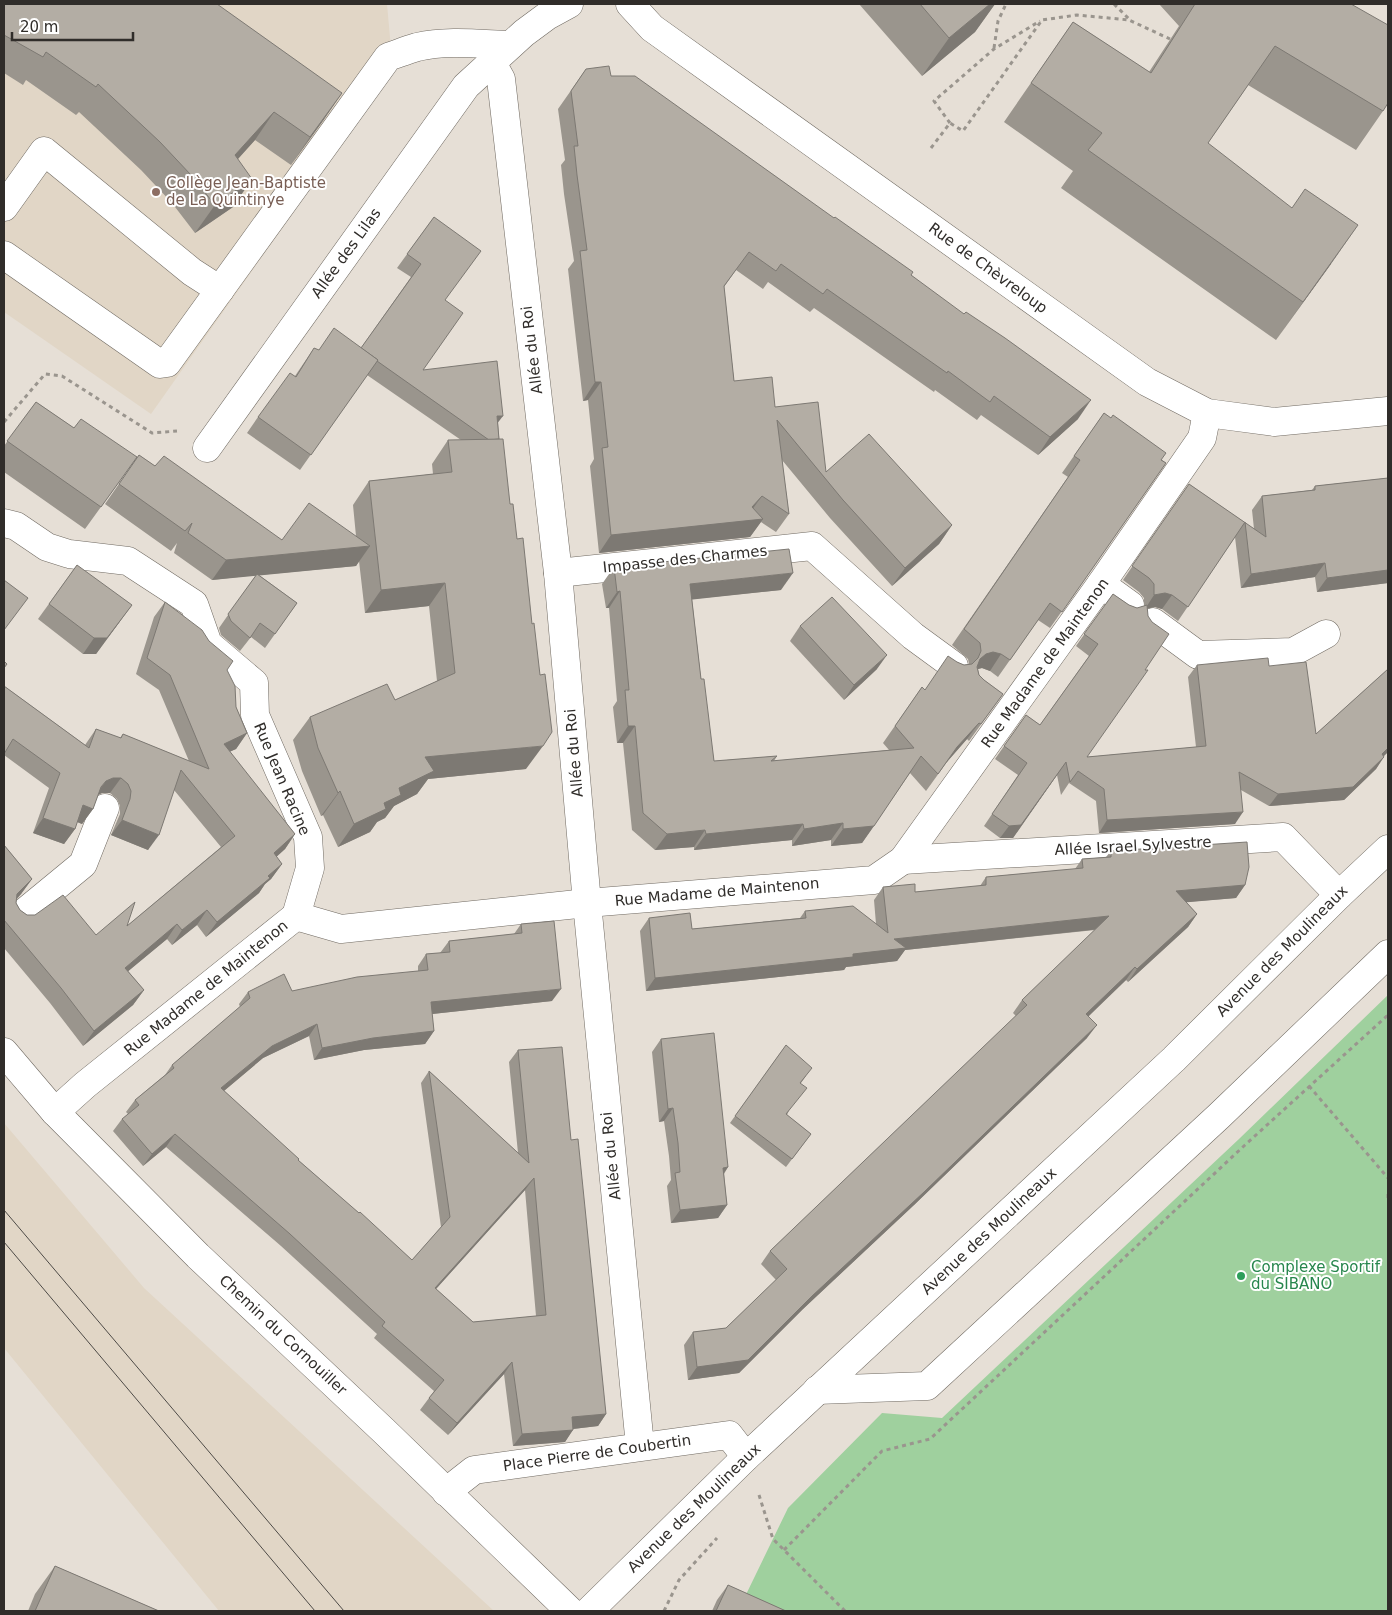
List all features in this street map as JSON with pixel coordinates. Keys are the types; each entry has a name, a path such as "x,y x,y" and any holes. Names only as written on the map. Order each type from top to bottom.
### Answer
{"street":[{"name":"Rue de Chèvreloup","path":"630,4 652,28 1147,382 1207,412 1274,422 1388,411"},
{"name":"Allée des Lilas","path":"207,448 466,86 549,8"},
{"path":"4,255 160,364 167,363 388,58 418,47 458,43 501,54"},
{"name":"Allée du Roi","path":"501,54 501,79 558,573 586,903 640,1446"},
{"path":"4,207 44,151 192,272 220,290"},
{"name":"Rue Madame de Maintenon","path":"55,1112 85,1085 296,916 341,929 586,903 874,880 903,860 1102,584 1202,438 1207,412"},
{"name":"Rue Jean Racine","path":"4,523 16,526 47,547 69,554 128,561 194,604 208,644 254,683 255,715 308,838 310,868 296,916"},
{"name":"Impasse des Charmes","path":"558,573 812,546 913,636 954,666"},
{"path":"1102,584 1130,605"},
{"path":"1153,622 1198,655 1293,652 1326,634"},
{"path":"989,690 1014,707"},
{"path":"22,915 83,864 105,808"},
{"name":"Allée Israel Sylvestre","path":"903,860 1283,837 1339,895"},
{"name":"Avenue des Moulineaux","path":"589,1611 817,1390 1174,1059 1388,849"},
{"path":"817,1390 927,1386 1219,1116 1388,954"},
{"name":"Chemin du Cornouiller","path":"4,1052 55,1112 198,1256 384,1431 570,1611"},
{"name":"Place Pierre de Coubertin","path":"446,1492 474,1470 640,1446 729,1436 746,1457"}],"path":[{"path":"994,49 998,21 1006,4"},
{"path":"1114,4 1129,20"},
{"path":"1042,20 963,131 950,123 934,101 994,49 1042,20 1077,15 1129,20 1170,39"},
{"path":"931,148 950,123"},
{"path":"4,422 46,374 62,376 152,433 185,430"},
{"path":"1309,1086 1388,1178"},
{"path":"1388,1194 1388,1199"},
{"path":"746,1457 773,1539 845,1611"}],"shaded area":[{"name":"Collège Jean-Baptiste de La Quintinye","path":"4,4 387,4 393,71 151,414 4,312"},
{"path":"4,1123 144,1288 494,1611 219,1611 4,1348"}],"green space":[{"name":"Complexe Sportif du SIBANO","path":"1388,995 1388,1611 738,1611 788,1508 882,1413 942,1418 1239,1139"}],"building":[{"path":"4,4 217,4 342,93 310,137 274,112 235,155 252,179 215,205 191,175 160,142 98,84 96,87 46,52 43,57 4,35"},
{"path":"920,4 990,4 949,38"},
{"path":"1195,4 1351,4 1388,25 1388,103 1383,111 1275,46 1208,143 1292,208 1305,189 1358,225 1303,302 1088,150 1102,133 1031,83 1073,22 1151,73"},
{"path":"609,66 611,76 635,76 913,272 911,275 964,314 966,312 1005,338 1091,400 1050,437 994,396 990,402 948,371 947,373 827,289 823,294 781,264 776,271 749,252 724,286 734,381 772,377 775,407 818,402 826,472 869,434 952,525 905,568 843,500 777,420 789,514 762,496 752,507 763,519 611,535 602,448 608,447 601,382 595,382 580,251 587,250 574,146 578,146 571,91 586,69"},
{"path":"434,217 481,251 445,300 463,313 423,370 497,361 503,416 497,416 499,439 489,440 361,348 421,264 407,254"},
{"path":"334,328 378,360 311,455 258,417 290,373 296,377 314,348 319,350"},
{"path":"36,402 74,428 81,419 137,457 101,507 7,441"},
{"path":"1104,413 1111,418 1113,415 1166,453 1161,460 1166,463 1062,612 1050,603 1010,660 1001,654 993,652 986,654 980,659 977,667 979,675 1003,694 981,724 979,723 957,747 938,774 921,756 874,826 843,829 843,823 804,829 803,824 706,834 705,830 667,834 643,813 635,726 628,726 625,690 629,690 620,591 617,592 614,567 789,549 793,573 690,584 701,679 704,679 714,761 777,756 771,761 914,748 895,726 922,687 925,690 948,656 964,665 972,664 978,658 981,651 980,643 964,629 1080,460 1074,456"},
{"path":"503,439 510,504 513,504 517,539 523,538 532,624 534,623 540,675 545,674 552,732 543,746 425,757 434,771 399,788 401,795 384,803 386,809 354,824 318,748 310,717 387,684 395,700 455,673 445,583 381,590 369,481 452,472 448,440"},
{"path":"139,455 155,466 164,456 282,540 309,503 370,546 226,560 188,533 192,523 185,531 119,484"},
{"path":"1388,478 1388,570 1327,578 1325,563 1251,574 1245,523 1266,537 1262,496 1315,490 1315,486"},
{"path":"1189,484 1245,522 1188,607 1172,595 1165,593 1154,595 1154,584 1132,566"},
{"path":"77,565 132,605 107,638 94,638 49,604"},
{"path":"257,574 297,603 275,634 260,623 250,638 231,621 228,614"},
{"path":"4,580 28,598 4,630"},
{"path":"1113,594 1137,608 1147,605 1148,616 1152,622 1169,634 1145,670 1148,670 1087,757 1206,746 1197,665 1268,658 1269,666 1306,662 1316,734 1388,669 1388,748 1382,754 1384,757 1353,787 1278,794 1239,772 1243,812 1107,820 1104,789 1078,771 1070,782 1066,762 1021,825 1009,826 992,814 1027,763 1004,746 1026,715 1040,725 1098,644 1084,634"},
{"path":"832,597 887,655 854,685 800,626"},
{"path":"165,602 202,630 209,641 233,661 227,670 235,686 236,707 247,733 224,744 295,834 274,853 282,864 268,876 270,878 217,922 207,910 182,930 177,924 125,968 144,990 94,1031 4,920 4,845 32,879 17,894 16,903 20,910 27,915 35,915 63,895 96,935 135,902 127,926 235,836 181,770 159,835 122,820 131,791 128,784 121,778 113,778 106,781 101,787 93,809 83,805 75,829 43,818 60,773 13,739 4,754 4,686 89,748 96,729 121,738 123,734 209,769 170,675 147,658"},
{"path":"1247,842 1249,867 1245,885 1176,891 1197,914 1137,969 1135,967 1086,1014 1097,1025 924,1192 812,1296 748,1360 697,1367 693,1332 726,1328 787,1269 770,1251 1027,1005 1022,1000 1109,916 894,939 906,948 853,954 853,957 655,978 649,918 690,913 692,929 806,918 805,911 853,906 888,933 883,887 915,884 915,892 986,885 986,877 1083,868 1082,859 1111,857 1111,851"},
{"path":"554,921 561,989 431,1002 434,1031 373,1038 322,1048 317,1024 272,1046 221,1088 298,1160 360,1212 412,1260 450,1217 429,1071 529,1163 518,1050 562,1047 571,1140 578,1139 606,1414 572,1417 573,1430 522,1434 512,1362 457,1423 429,1398 444,1380 382,1326 385,1322 290,1234 175,1134 152,1154 122,1119 139,1105 135,1100 174,1068 172,1065 250,998 248,992 284,974 292,991 357,977 428,970 426,954 450,952 449,941 522,933 521,924","holes":["534,1178 546,1315 473,1322 435,1288"]},
{"path":"714,1033 728,1167 723,1168 727,1205 680,1210 675,1173 680,1172 678,1143 673,1108 668,1109 661,1039"},
{"path":"786,1045 812,1068 800,1083 807,1088 786,1114 811,1134 792,1159 735,1116"},
{"path":"55,1566 159,1611 35,1611"},
{"path":"728,1585 786,1611 716,1611"}],"tram line":[{"path":"4,1210 344,1611"},
{"path":"4,1242 315,1611"}],"place":[{"name":"Collège Jean-Baptiste de La Quintinye","path":"156,192"},
{"name":"Complexe Sportif du SIBANO","path":"1241,1276"}]}
